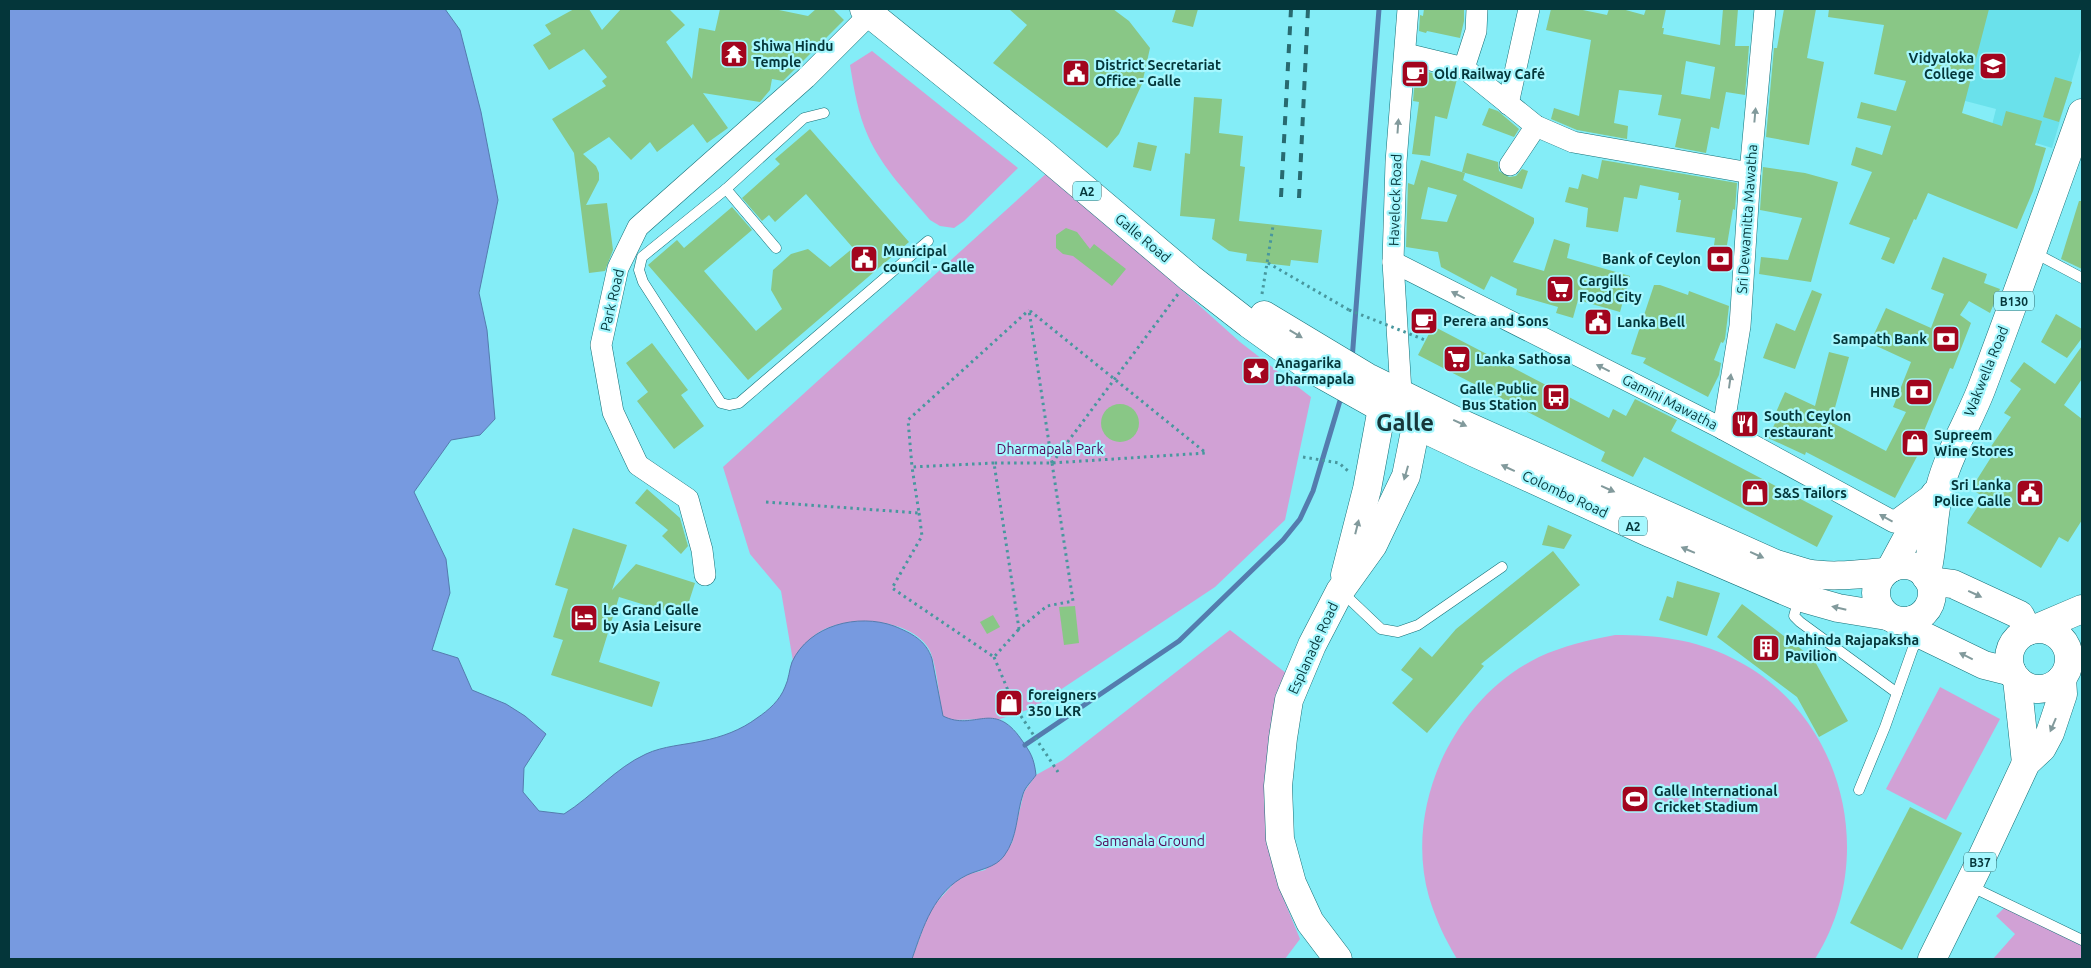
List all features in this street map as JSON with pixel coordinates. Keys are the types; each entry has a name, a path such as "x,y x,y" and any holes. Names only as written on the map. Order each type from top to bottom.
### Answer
{"main road":[{"name":"Galle Road","path":"875,10 1190,278 1249,324 1318,360 1390,404"},
{"name":"Galle Road","path":"875,10 1318,360"},
{"name":"Wakwella Road","path":"1928,579 1932,556 1932,531 1940,488 1955,447 1980,392 2033,252 2082,113"},
{"name":"Colombo Road","path":"1390,404 1416,426 1652,534 1799,597 1838,608 1907,623 1984,666 2014,676"},
{"name":"Colombo Road","path":"1390,404 1456,421 1776,564 1806,573 1840,576 1888,570"},
{"name":"Esplanade Road","path":"1340,591 1390,404"},
{"name":"Esplanade Road","path":"1338,959 1310,922 1292,883 1280,839 1278,786 1289,700 1312,645 1340,591 1373,544 1406,476 1416,426"},
{"name":"Wakwella Road","path":"1888,570 1918,518 1940,488"},
{"path":"1928,579 1932,597 1929,604 1919,616 1907,623 1878,602 1876,594 1880,578 1888,570 1906,565 1914,567 1928,579 1953,584 2020,615 2032,630 2052,632 2060,638 2068,653 2065,674"},
{"path":"2026,763 2014,676 2009,656 2011,648 2021,635 2082,609"},
{"path":"2014,676 2023,685 2040,689 2056,684 2082,648"},
{"name":"B37","path":"1932,959 2026,763 2042,748 2050,733 2063,694 2065,674"}],"street":[{"name":"Havelock Road","path":"1390,404 1398,133 1406,54 1408,9"},
{"path":"1464,68 1476,30 1477,9"},
{"path":"1508,104 1529,9"},
{"name":"Sri Dewamitta Mawatha","path":"1723,429 1740,326 1750,173 1764,9"},
{"name":"Park Road","path":"706,575 702,550 688,498 638,465 612,412 601,345 618,268 638,227 806,78 875,10"},
{"path":"1406,54 1464,68 1536,126 1573,142 1750,173"},
{"path":"1510,165 1536,126"},
{"name":"Gamini Mawatha","path":"1393,262 1723,429 1894,522 1940,488"}],"lane":[{"path":"824,112 804,118 726,188 642,257 639,270 642,282 721,403 729,405 739,403 928,241"},
{"path":"726,188 776,248"},
{"path":"2033,252 2082,278"},
{"path":"1340,591 1381,629 1398,632 1418,625 1502,568"},
{"path":"1799,597 1794,616 1800,622 1896,693"},
{"path":"1859,790 1885,727 1913,648 1907,623"},
{"path":"1969,885 2082,940"}],"path":[{"path":"1258,312 1273,226"},
{"path":"1268,263 1349,310 1425,340"},
{"path":"1052,463 1190,278"},
{"path":"912,467 994,463 1052,463 1206,453 1029,310"},
{"path":"994,657 1019,629 1047,606 1073,600 1029,310"},
{"path":"1029,310 908,420 912,467 922,536 892,588 994,657 1015,707 1058,772"},
{"path":"1303,456 1339,463"},
{"path":"994,463 1019,629"},
{"path":"766,502 919,513"}],"shaded area":[{"path":"9,9 445,9 460,30 481,112 498,200 479,293 487,330 495,419 480,435 451,440 414,492 446,559 450,593 432,650 458,658 472,690 506,704 525,716 546,734 524,768 523,792 539,811 564,814 614,774 646,754 666,747 724,735 744,726 761,715 774,704 783,692 792,662 800,649 822,631 850,622 880,622 894,626 917,638 926,647 932,659 943,716 965,721 992,718 1011,727 1032,756 1036,775 1024,791 1009,849 992,866 967,875 946,890 931,911 912,959 9,959"},
{"name":"Vidyaloka College","path":"1920,9 2082,9 2082,46 2052,148 1991,129 1996,109 1908,86"}],"green space":[{"path":"872,51 1018,168 964,221 954,228 940,226 930,220 888,170 868,136 859,110 850,65"},
{"name":"Dharmapala Park","path":"1049,171 1240,342 1311,397 1285,520 1215,587 1033,708 1000,719 950,720 943,716 936,672 929,649 920,639 894,625 863,621 833,626 813,637 793,661 781,591 750,554 723,467"},
{"name":"Samanala Ground","path":"1230,630 1290,676 1266,818 1278,885 1300,939 1285,959 912,959 928,915 936,903 955,882 969,874 985,870 1012,843 1024,792 1036,775 1063,760"},
{"name":"Galle International Cricket Stadium","path":"1615,635 1675,639 1704,646 1732,658 1770,682 1801,713 1824,750 1840,790 1847,833 1845,876 1835,919 1815,959 1457,959 1441,929 1429,897 1423,862 1423,827 1430,792 1442,758 1460,727 1482,699 1509,675 1548,653"},
{"path":"1940,687 2000,719 1946,820 1886,789"},
{"path":"2004,908 2082,944 2082,959 1993,959 2015,934 1996,916"}],"building":[{"path":"574,9 589,9 602,30 621,9 669,9 685,25 666,42 692,79 699,28 715,31 720,9 774,9 808,16 816,9 833,9 844,20 783,81 772,79 770,90 760,102 703,93 728,128 707,143 693,124 657,152 650,142 631,160 609,137 583,154 596,166 599,173 599,180 586,205 607,203 613,250 605,271 589,273 574,153 552,119 606,86 602,81 607,77 584,49 549,70 533,45 551,34 545,25"},
{"name":"District Secretariat Office - Galle","path":"1009,9 1113,9 1129,21 1150,48 1142,84 1119,134 1107,148 993,63 1027,25"},
{"path":"1176,9 1198,9 1193,27 1172,22"},
{"path":"1424,9 1464,9 1464,21 1460,38 1419,31 1420,15 1423,16"},
{"path":"1551,9 1578,9 1607,15 1609,9 1622,9 1644,15 1646,9 1666,9 1662,28 1664,28 1663,34 1720,45 1723,9 1738,9 1735,46 1749,46 1745,95 1726,92 1719,129 1711,127 1706,153 1675,147 1681,119 1658,115 1662,95 1619,90 1614,123 1628,126 1627,139 1577,130 1551,119 1554,108 1579,116 1591,40 1546,30","holes":["1686,61 1715,67 1710,99 1681,94"]},
{"path":"1784,9 1816,9 1807,58 1824,62 1809,145 1766,137 1774,48 1777,48"},
{"path":"1829,9 1989,9 1962,113 2002,126 2006,111 2042,121 2035,145 2046,148 2033,191 2017,229 1928,193 1894,264 1881,259 1890,238 1849,224 1872,172 1851,165 1856,147 1882,155 1891,126 1857,118 1861,102 1896,111 1906,81 1874,74 1884,25 1828,17"},
{"path":"1416,69 1457,79 1447,119 1435,116 1430,156 1412,154 1419,102 1413,101"},
{"path":"2055,77 2072,82 2059,122 2043,117"},
{"path":"1194,97 1222,99 1219,133 1243,136 1240,166 1245,167 1239,221 1322,230 1318,263 1291,260 1290,266 1246,261 1247,254 1229,251 1212,239 1215,219 1180,216 1185,153 1190,154"},
{"path":"1489,108 1498,111 1519,129 1514,137 1482,125"},
{"name":"Municipal council - Galle","path":"810,129 909,242 748,380 648,265 677,240 684,248 732,207 752,230 704,271 756,331 782,309 771,290 773,270 791,254 808,249 830,267 853,248 806,194 775,222 769,215 762,221 742,198 780,164 775,159"},
{"path":"1138,142 1157,146 1151,171 1133,167"},
{"path":"1467,153 1498,162 1499,171 1509,177 1516,176 1522,169 1528,171 1522,189 1462,172"},
{"path":"1421,160 1465,173 1463,180 1534,218 1534,223 1513,262 1544,271 1554,239 1570,244 1567,258 1630,276 1620,312 1578,300 1573,318 1556,313 1558,307 1516,295 1517,289 1491,276 1484,290 1441,267 1438,252 1406,247 1408,183 1414,185","holes":["1428,187 1457,195 1447,222 1421,219"]},
{"path":"1602,160 1737,183 1735,210 1733,209 1726,251 1729,252 1726,269 1711,267 1715,238 1676,232 1681,200 1678,200 1679,193 1640,185 1637,199 1624,197 1618,232 1586,227 1588,208 1565,202 1569,187 1578,189 1582,174 1598,179"},
{"path":"1763,167 1805,173 1838,182 1811,282 1759,274 1761,257 1788,260 1802,218 1760,210"},
{"path":"2079,201 2082,201 2082,269 2061,259"},
{"path":"1066,228 1077,232 1090,249 1094,244 1126,269 1112,286 1073,256 1063,254 1056,248 1056,235"},
{"path":"1943,257 1987,274 1984,283 2000,289 1990,313 1969,301 1960,315 1971,323 1953,369 1950,368 1924,431 1929,434 1895,498 1806,452 1805,455 1768,438 1775,423 1772,421 1785,392 1815,406 1829,352 1849,357 1831,422 1886,451 1906,412 1893,407 1911,362 1870,343 1886,308 1931,328 1944,294 1931,289"},
{"path":"1654,285 1660,285 1688,295 1689,291 1729,306 1725,339 1723,343 1721,342 1714,360 1721,363 1719,375 1708,397 1643,363 1646,358 1631,354"},
{"path":"1812,290 1822,294 1795,369 1763,358 1776,323 1795,331"},
{"path":"2056,314 2082,329 2082,338 2067,358 2041,342"},
{"path":"1433,326 1609,418 1613,409 1626,416 1635,399 1677,420 1671,431 1833,516 1817,547 1644,457 1633,477 1601,461 1605,452 1418,355"},
{"path":"652,343 688,390 681,395 704,426 674,449 637,401 648,392 626,363"},
{"name":"Sri Lanka Police Galle","path":"2082,346 2082,379 2064,405 2082,419 2082,520 2068,542 2059,537 2041,568 1967,523 1984,497 1971,489 1995,451 1990,448 2011,417 2004,413 2021,389 2010,381 2024,362 2055,384"},
{"path":"1120,404 1134,409 1139,423 1134,437 1120,442 1106,437 1101,423 1106,409"},
{"path":"647,489 680,518 688,546 681,554 662,536 668,530 635,503"},
{"path":"1548,525 1572,535 1564,549 1542,545"},
{"name":"Le Grand Galle by Asia Leisure","path":"573,528 627,545 612,590 636,564 695,583 684,617 619,597 599,662 660,682 652,707 551,675 563,640 553,637 568,589 555,585"},
{"path":"1553,551 1580,585 1481,664 1484,666 1427,733 1392,703 1413,679 1401,670 1420,647 1432,657 1456,629"},
{"path":"1677,581 1720,593 1707,636 1659,620 1667,596 1673,598"},
{"name":"Mahinda Rajapaksha Pavilion","path":"1742,604 1813,658 1848,721 1819,737 1797,697 1717,637"},
{"path":"1075,606 1079,643 1064,645 1059,607"},
{"path":"993,615 1000,627 987,634 980,622"},
{"path":"1910,807 1962,833 1902,950 1850,923"}],"waterway":[{"path":"1352,360 1379,9"},
{"path":"1025,745 1179,641 1283,540 1300,519 1313,491 1342,394"}],"railway":[{"path":"1281,197 1291,9"},
{"path":"1299,198 1308,9"}],"place":[{"name":"Shiwa Hindu Temple","path":"734,54"},
{"name":"Vidyaloka College","path":"1993,66"},
{"name":"District Secretariat Office - Galle","path":"1076,73"},
{"name":"Old Railway Café","path":"1415,74"},
{"name":"Municipal council - Galle","path":"864,259"},
{"name":"Bank of Ceylon","path":"1720,259"},
{"name":"Cargills Food City","path":"1560,289"},
{"name":"Perera and Sons","path":"1424,321"},
{"name":"Lanka Bell","path":"1598,322"},
{"name":"Sampath Bank","path":"1946,339"},
{"name":"Lanka Sathosa","path":"1457,359"},
{"name":"Anagarika Dharmapala","path":"1256,371"},
{"name":"HNB","path":"1919,392"},
{"name":"Galle Public Bus Station","path":"1556,397"},
{"name":"South Ceylon restaurant","path":"1745,424"},
{"name":"Supreem Wine Stores","path":"1915,443"},
{"name":"S&S Tailors","path":"1755,493"},
{"name":"Sri Lanka Police Galle","path":"2030,493"},
{"name":"Le Grand Galle by Asia Leisure","path":"584,618"},
{"name":"Mahinda Rajapaksha Pavilion","path":"1766,648"},
{"name":"foreigners 350 LKR","path":"1009,703"},
{"name":"Galle International Cricket Stadium","path":"1635,799"}],"district":[{"name":"Galle","path":"1405,422"}]}
